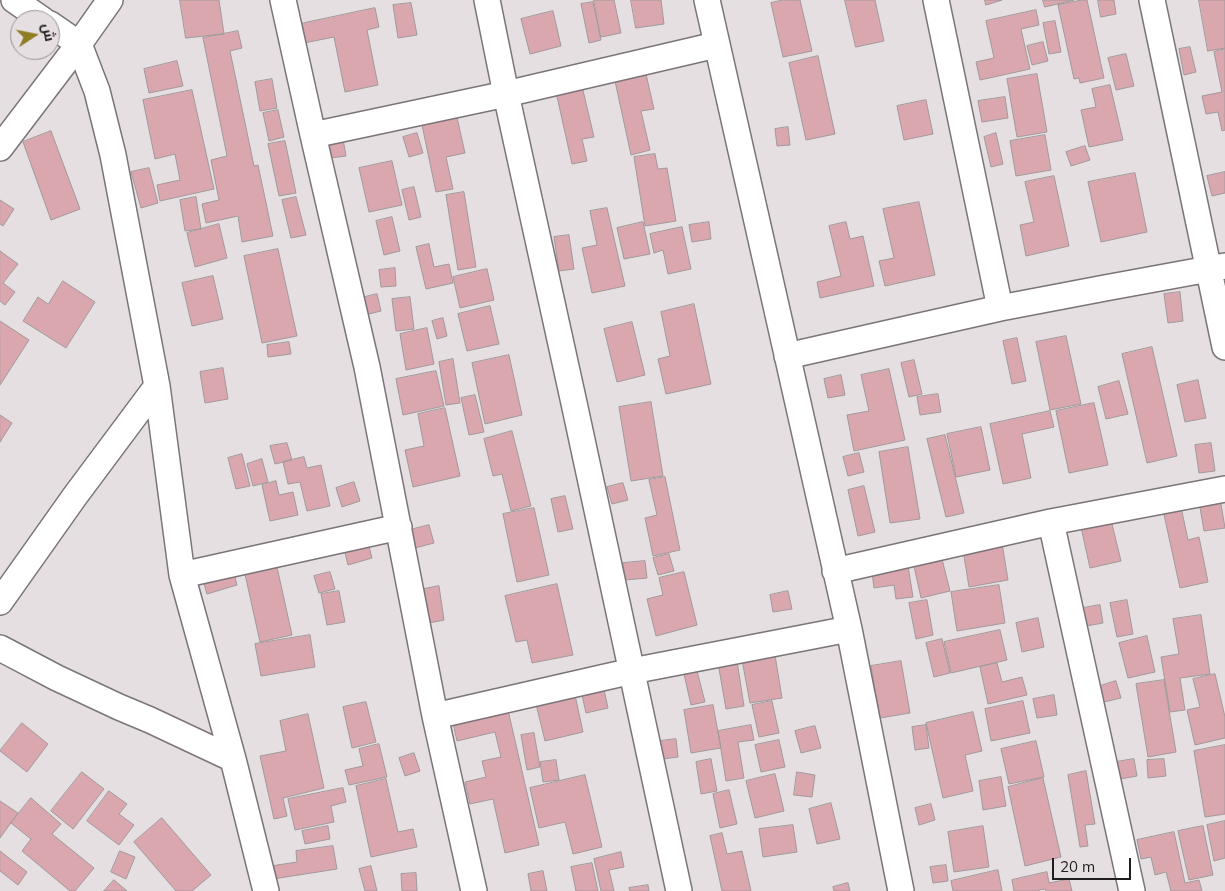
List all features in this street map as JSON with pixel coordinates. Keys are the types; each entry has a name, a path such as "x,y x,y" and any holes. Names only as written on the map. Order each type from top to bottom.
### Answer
{"street":[{"path":"14,0 28,10"},
{"path":"0,148 110,0"},
{"path":"283,0 367,367 435,716 474,891"},
{"path":"487,0 679,891"},
{"path":"707,0 849,629 901,891"},
{"path":"936,0 1000,308"},
{"path":"1152,0 1217,267 1225,347"},
{"path":"60,31 79,44 97,91 112,156 157,386 182,575 266,891"},
{"path":"313,135 506,94 716,45"},
{"path":"787,356 1000,308 1217,267"},
{"path":"0,602 157,386"},
{"path":"835,571 1051,522 1225,489"},
{"path":"1051,522 1132,891"},
{"path":"182,575 399,527"},
{"path":"435,716 632,671 849,629"},
{"path":"0,648 57,678 232,759"}],"building":[{"path":"180,0 219,0 224,34 186,38"},
{"path":"594,0 614,0 621,33 601,37"},
{"path":"631,0 661,0 664,24 636,28"},
{"path":"783,0 800,0 812,51 783,57 771,3"},
{"path":"845,0 875,0 884,41 856,47"},
{"path":"985,0 1002,0 986,5"},
{"path":"1043,0 1074,0 1045,7"},
{"path":"1087,0 1104,78 1080,83 1079,78 1074,79 1058,5"},
{"path":"1098,0 1114,0 1116,14 1101,17"},
{"path":"1199,0 1225,0 1225,48 1208,51"},
{"path":"593,2 601,40 589,43 581,4"},
{"path":"411,3 417,35 398,38 393,5"},
{"path":"375,8 379,27 367,30 378,85 345,92 334,37 304,43 300,24"},
{"path":"1036,10 1039,25 1021,29 1030,69 980,80 976,62 994,58 986,21"},
{"path":"553,11 561,46 530,54 521,19"},
{"path":"1055,21 1061,52 1049,54 1043,23"},
{"path":"238,31 242,48 230,51 254,166 258,165 273,236 242,242 238,216 206,223 202,204 219,200 211,160 227,156 203,38"},
{"path":"1043,42 1048,61 1032,65 1027,46"},
{"path":"1190,47 1196,72 1184,75 1179,49"},
{"path":"1225,49 1225,130 1222,131 1218,112 1206,114 1202,96 1222,92 1214,52"},
{"path":"1126,54 1134,86 1116,90 1108,58"},
{"path":"818,56 835,134 806,140 789,63"},
{"path":"177,61 183,86 149,93 144,69"},
{"path":"646,74 654,109 641,111 650,150 631,155 615,81"},
{"path":"1037,74 1047,132 1017,137 1007,79"},
{"path":"272,79 277,108 260,111 255,82"},
{"path":"1110,85 1123,140 1089,147 1081,110 1096,107 1092,89"},
{"path":"582,86 594,137 582,139 587,161 572,164 556,92"},
{"path":"192,90 214,189 160,201 157,185 180,180 175,154 155,159 143,100"},
{"path":"1005,97 1008,118 982,122 978,101"},
{"path":"926,100 933,134 904,140 897,106"},
{"path":"278,110 284,137 269,141 263,113"},
{"path":"456,113 465,153 446,157 453,189 436,192 421,120"},
{"path":"788,127 790,145 777,146 775,129"},
{"path":"51,131 80,209 51,220 23,142"},
{"path":"417,133 423,153 409,157 403,137"},
{"path":"996,133 1003,164 991,167 984,137"},
{"path":"1045,135 1051,170 1016,176 1010,141"},
{"path":"343,139 346,156 331,158 328,141"},
{"path":"285,141 296,193 279,196 268,144"},
{"path":"1085,146 1090,160 1071,166 1066,152"},
{"path":"655,154 658,169 667,168 676,221 645,226 634,157"},
{"path":"392,161 402,205 369,212 359,168"},
{"path":"149,168 158,203 141,208 131,172"},
{"path":"1225,172 1225,193 1212,196 1207,176"},
{"path":"1135,173 1147,232 1101,242 1088,182"},
{"path":"1054,176 1069,246 1026,256 1020,225 1034,222 1025,182"},
{"path":"414,187 421,217 409,220 402,190"},
{"path":"464,192 476,267 458,270 446,195"},
{"path":"196,197 201,229 185,231 180,200"},
{"path":"296,197 306,235 291,238 282,200"},
{"path":"0,200 14,209 3,226 0,224"},
{"path":"919,202 935,275 885,286 879,261 894,258 883,209"},
{"path":"607,208 625,286 592,293 582,248 597,245 590,211"},
{"path":"392,217 400,251 384,255 376,221"},
{"path":"643,222 650,254 624,259 617,228"},
{"path":"709,222 711,239 692,242 689,225"},
{"path":"846,222 850,239 863,236 874,286 820,298 817,282 841,276 829,226"},
{"path":"219,224 227,258 195,267 187,233"},
{"path":"682,227 691,269 668,274 663,250 654,253 650,234"},
{"path":"569,235 574,269 559,271 554,237"},
{"path":"429,244 434,267 449,264 453,283 426,289 416,247"},
{"path":"278,249 297,336 262,343 244,256"},
{"path":"0,251 18,264 3,283 15,292 5,305 0,301"},
{"path":"395,268 396,286 381,287 379,270"},
{"path":"487,269 494,300 460,308 453,277"},
{"path":"213,276 223,319 192,326 182,283"},
{"path":"63,281 95,302 66,348 23,321 38,297 48,304"},
{"path":"1180,292 1183,321 1168,323 1164,294"},
{"path":"377,294 381,311 365,315 361,298"},
{"path":"410,297 414,329 396,331 392,299"},
{"path":"694,304 711,384 666,394 658,359 670,356 661,312"},
{"path":"490,306 499,344 467,351 458,314"},
{"path":"443,318 447,336 437,339 432,321"},
{"path":"0,321 29,340 0,385"},
{"path":"632,322 645,375 617,382 604,329"},
{"path":"427,328 434,364 406,370 400,334"},
{"path":"1066,336 1081,404 1050,410 1036,342"},
{"path":"1017,338 1026,381 1012,384 1003,341"},
{"path":"289,342 291,354 268,357 267,345"},
{"path":"1152,347 1177,456 1147,463 1122,354"},
{"path":"509,355 522,415 485,424 472,363"},
{"path":"453,359 460,403 446,405 439,362"},
{"path":"914,360 922,394 909,397 901,363"},
{"path":"223,368 228,399 205,403 200,372"},
{"path":"889,369 905,440 854,451 847,415 869,411 861,375"},
{"path":"436,371 444,406 403,415 396,379"},
{"path":"841,375 845,395 828,398 824,379"},
{"path":"1198,380 1206,418 1185,422 1177,385"},
{"path":"1119,381 1128,414 1106,419 1098,387"},
{"path":"938,394 941,412 920,415 917,397"},
{"path":"475,395 484,432 469,435 461,398"},
{"path":"651,402 663,476 631,481 619,407"},
{"path":"1094,403 1108,465 1069,473 1056,411"},
{"path":"445,408 460,476 413,487 405,450 424,446 418,414"},
{"path":"1050,411 1054,427 1022,434 1031,478 1003,484 990,424"},
{"path":"0,415 12,423 0,442"},
{"path":"981,427 990,470 956,477 947,434"},
{"path":"512,431 531,506 511,511 502,474 493,476 484,439"},
{"path":"945,435 964,513 946,517 927,439"},
{"path":"287,443 292,460 275,464 270,446"},
{"path":"1211,443 1215,471 1199,473 1195,445"},
{"path":"908,447 920,519 890,523 879,452"},
{"path":"859,453 864,472 848,476 843,457"},
{"path":"242,454 250,486 236,489 228,458"},
{"path":"304,457 307,468 321,465 330,506 307,511 300,482 288,484 283,462"},
{"path":"262,459 268,482 253,486 247,464"},
{"path":"665,477 680,550 653,556 645,518 657,515 649,480"},
{"path":"276,481 279,495 293,492 298,515 270,521 262,485"},
{"path":"354,482 360,501 342,507 336,488"},
{"path":"623,483 628,500 612,504 607,487"},
{"path":"864,486 875,532 858,536 848,490"},
{"path":"565,496 573,529 558,532 551,499"},
{"path":"1220,498 1225,528 1204,531 1199,502"},
{"path":"1181,507 1188,540 1199,537 1208,582 1180,588 1163,510"},
{"path":"534,508 549,575 517,582 503,514"},
{"path":"1111,520 1121,561 1090,568 1081,527"},
{"path":"429,525 434,543 415,548 410,530"},
{"path":"367,539 372,558 348,565 343,545"},
{"path":"1002,543 1008,580 969,587 963,550"},
{"path":"669,554 674,571 658,575 653,558"},
{"path":"942,559 950,591 921,598 914,566"},
{"path":"645,561 647,578 625,580 623,563"},
{"path":"232,565 237,585 207,594 201,573"},
{"path":"908,566 913,597 896,599 894,585 874,588 872,572"},
{"path":"277,567 292,635 260,642 245,574"},
{"path":"330,572 335,589 319,593 314,576"},
{"path":"684,572 697,625 656,636 647,599 663,595 659,578"},
{"path":"557,584 573,655 532,663 527,640 516,642 505,596"},
{"path":"999,585 1005,623 957,631 951,592"},
{"path":"439,586 444,620 429,623 424,589"},
{"path":"339,591 345,622 327,625 321,594"},
{"path":"788,591 792,609 773,612 770,595"},
{"path":"927,600 933,635 916,639 909,603"},
{"path":"1127,600 1133,634 1117,637 1110,603"},
{"path":"1100,605 1103,623 1086,626 1083,608"},
{"path":"1201,615 1210,674 1180,678 1185,710 1170,712 1161,657 1179,654 1173,619"},
{"path":"1038,618 1044,647 1022,652 1016,623"},
{"path":"1000,630 1007,660 951,673 944,642"},
{"path":"310,635 315,667 261,676 255,644"},
{"path":"1147,636 1155,672 1128,678 1119,643"},
{"path":"942,639 950,673 934,677 926,643"},
{"path":"775,655 782,698 750,703 742,660"},
{"path":"737,661 744,706 726,709 718,663"},
{"path":"901,661 910,713 880,718 871,666"},
{"path":"997,663 1002,682 1022,677 1027,695 988,704 980,667"},
{"path":"697,671 705,702 691,705 684,674"},
{"path":"1215,674 1225,717 1225,738 1195,745 1187,710 1200,707 1193,679"},
{"path":"1164,680 1176,752 1148,757 1136,684"},
{"path":"1116,681 1121,698 1104,702 1100,686"},
{"path":"604,690 608,708 586,713 582,695"},
{"path":"575,695 583,732 545,741 536,704"},
{"path":"1054,695 1057,715 1037,718 1033,699"},
{"path":"772,701 779,733 759,737 752,705"},
{"path":"1023,701 1030,733 991,741 985,709"},
{"path":"366,702 376,742 352,748 343,707"},
{"path":"713,705 721,748 691,753 684,710"},
{"path":"508,710 539,845 505,853 493,799 470,804 465,782 486,777 482,761 501,757 495,732 457,741 453,723"},
{"path":"973,712 982,751 965,755 973,791 943,798 926,723"},
{"path":"308,714 324,788 283,798 287,816 274,819 260,756 286,751 280,721"},
{"path":"22,723 48,744 27,772 0,751"},
{"path":"751,725 754,740 738,742 744,778 726,781 718,731"},
{"path":"926,725 929,748 915,750 912,727"},
{"path":"815,726 821,748 801,753 795,731"},
{"path":"534,733 540,767 527,770 521,735"},
{"path":"676,739 678,757 663,759 660,741"},
{"path":"779,740 785,767 761,772 755,745"},
{"path":"1036,741 1044,777 1009,784 1001,749"},
{"path":"379,744 387,777 349,785 345,770 363,766 359,749"},
{"path":"1225,745 1225,814 1205,817 1194,751"},
{"path":"414,753 420,771 405,776 399,758"},
{"path":"711,759 717,791 701,794 696,762"},
{"path":"1134,759 1137,776 1120,779 1116,762"},
{"path":"1164,759 1166,776 1148,778 1147,760"},
{"path":"556,760 559,780 543,782 540,762"},
{"path":"1086,771 1095,824 1085,825 1088,846 1080,847 1068,775"},
{"path":"82,772 104,789 73,829 51,811"},
{"path":"797,772 815,775 812,797 794,795"},
{"path":"775,774 784,811 755,818 746,781"},
{"path":"585,775 602,847 573,854 565,822 539,828 530,788"},
{"path":"1001,777 1006,806 983,810 979,781"},
{"path":"1043,778 1061,857 1025,866 1008,787"},
{"path":"386,779 398,832 413,829 417,847 371,857 356,786"},
{"path":"343,788 346,802 331,806 334,822 295,830 288,799"},
{"path":"729,790 737,824 720,828 713,794"},
{"path":"109,791 127,804 119,814 134,825 119,845 87,821"},
{"path":"31,798 61,824 52,834 94,868 75,891 70,891 22,851 31,839 11,823"},
{"path":"0,801 18,813 0,838"},
{"path":"831,803 840,839 817,844 809,809"},
{"path":"931,804 935,820 919,825 915,808"},
{"path":"162,818 211,875 192,891 176,891 134,842"},
{"path":"1225,821 1225,858 1214,861 1207,825"},
{"path":"793,825 797,852 763,857 759,829"},
{"path":"328,826 330,839 305,844 302,831"},
{"path":"983,826 989,867 954,872 948,832"},
{"path":"1203,826 1213,875 1189,880 1178,831"},
{"path":"1174,832 1185,883 1199,880 1202,891 1171,891 1166,872 1155,875 1151,857 1141,859 1137,840"},
{"path":"722,833 727,854 742,851 751,891 722,891 710,836"},
{"path":"333,846 337,869 273,879 271,866 297,862 296,851"},
{"path":"0,851 27,872 18,885 0,871"},
{"path":"120,851 135,857 126,879 111,872"},
{"path":"621,852 624,867 609,870 614,891 601,891 594,859"},
{"path":"592,863 598,891 576,891 571,867"},
{"path":"946,865 948,881 933,883 930,867"},
{"path":"371,866 377,891 365,891 359,869"},
{"path":"998,870 1002,891 953,891 951,881"},
{"path":"543,871 547,891 531,891 528,874"},
{"path":"1047,872 1049,883 1069,879 1072,891 1046,891 1045,889 1039,891 1014,891 1012,880"},
{"path":"416,873 417,891 402,891 401,874"},
{"path":"114,880 127,891 104,891"},
{"path":"848,883 850,891 834,891 833,887"},
{"path":"648,885 649,891 630,891 629,888"}]}
